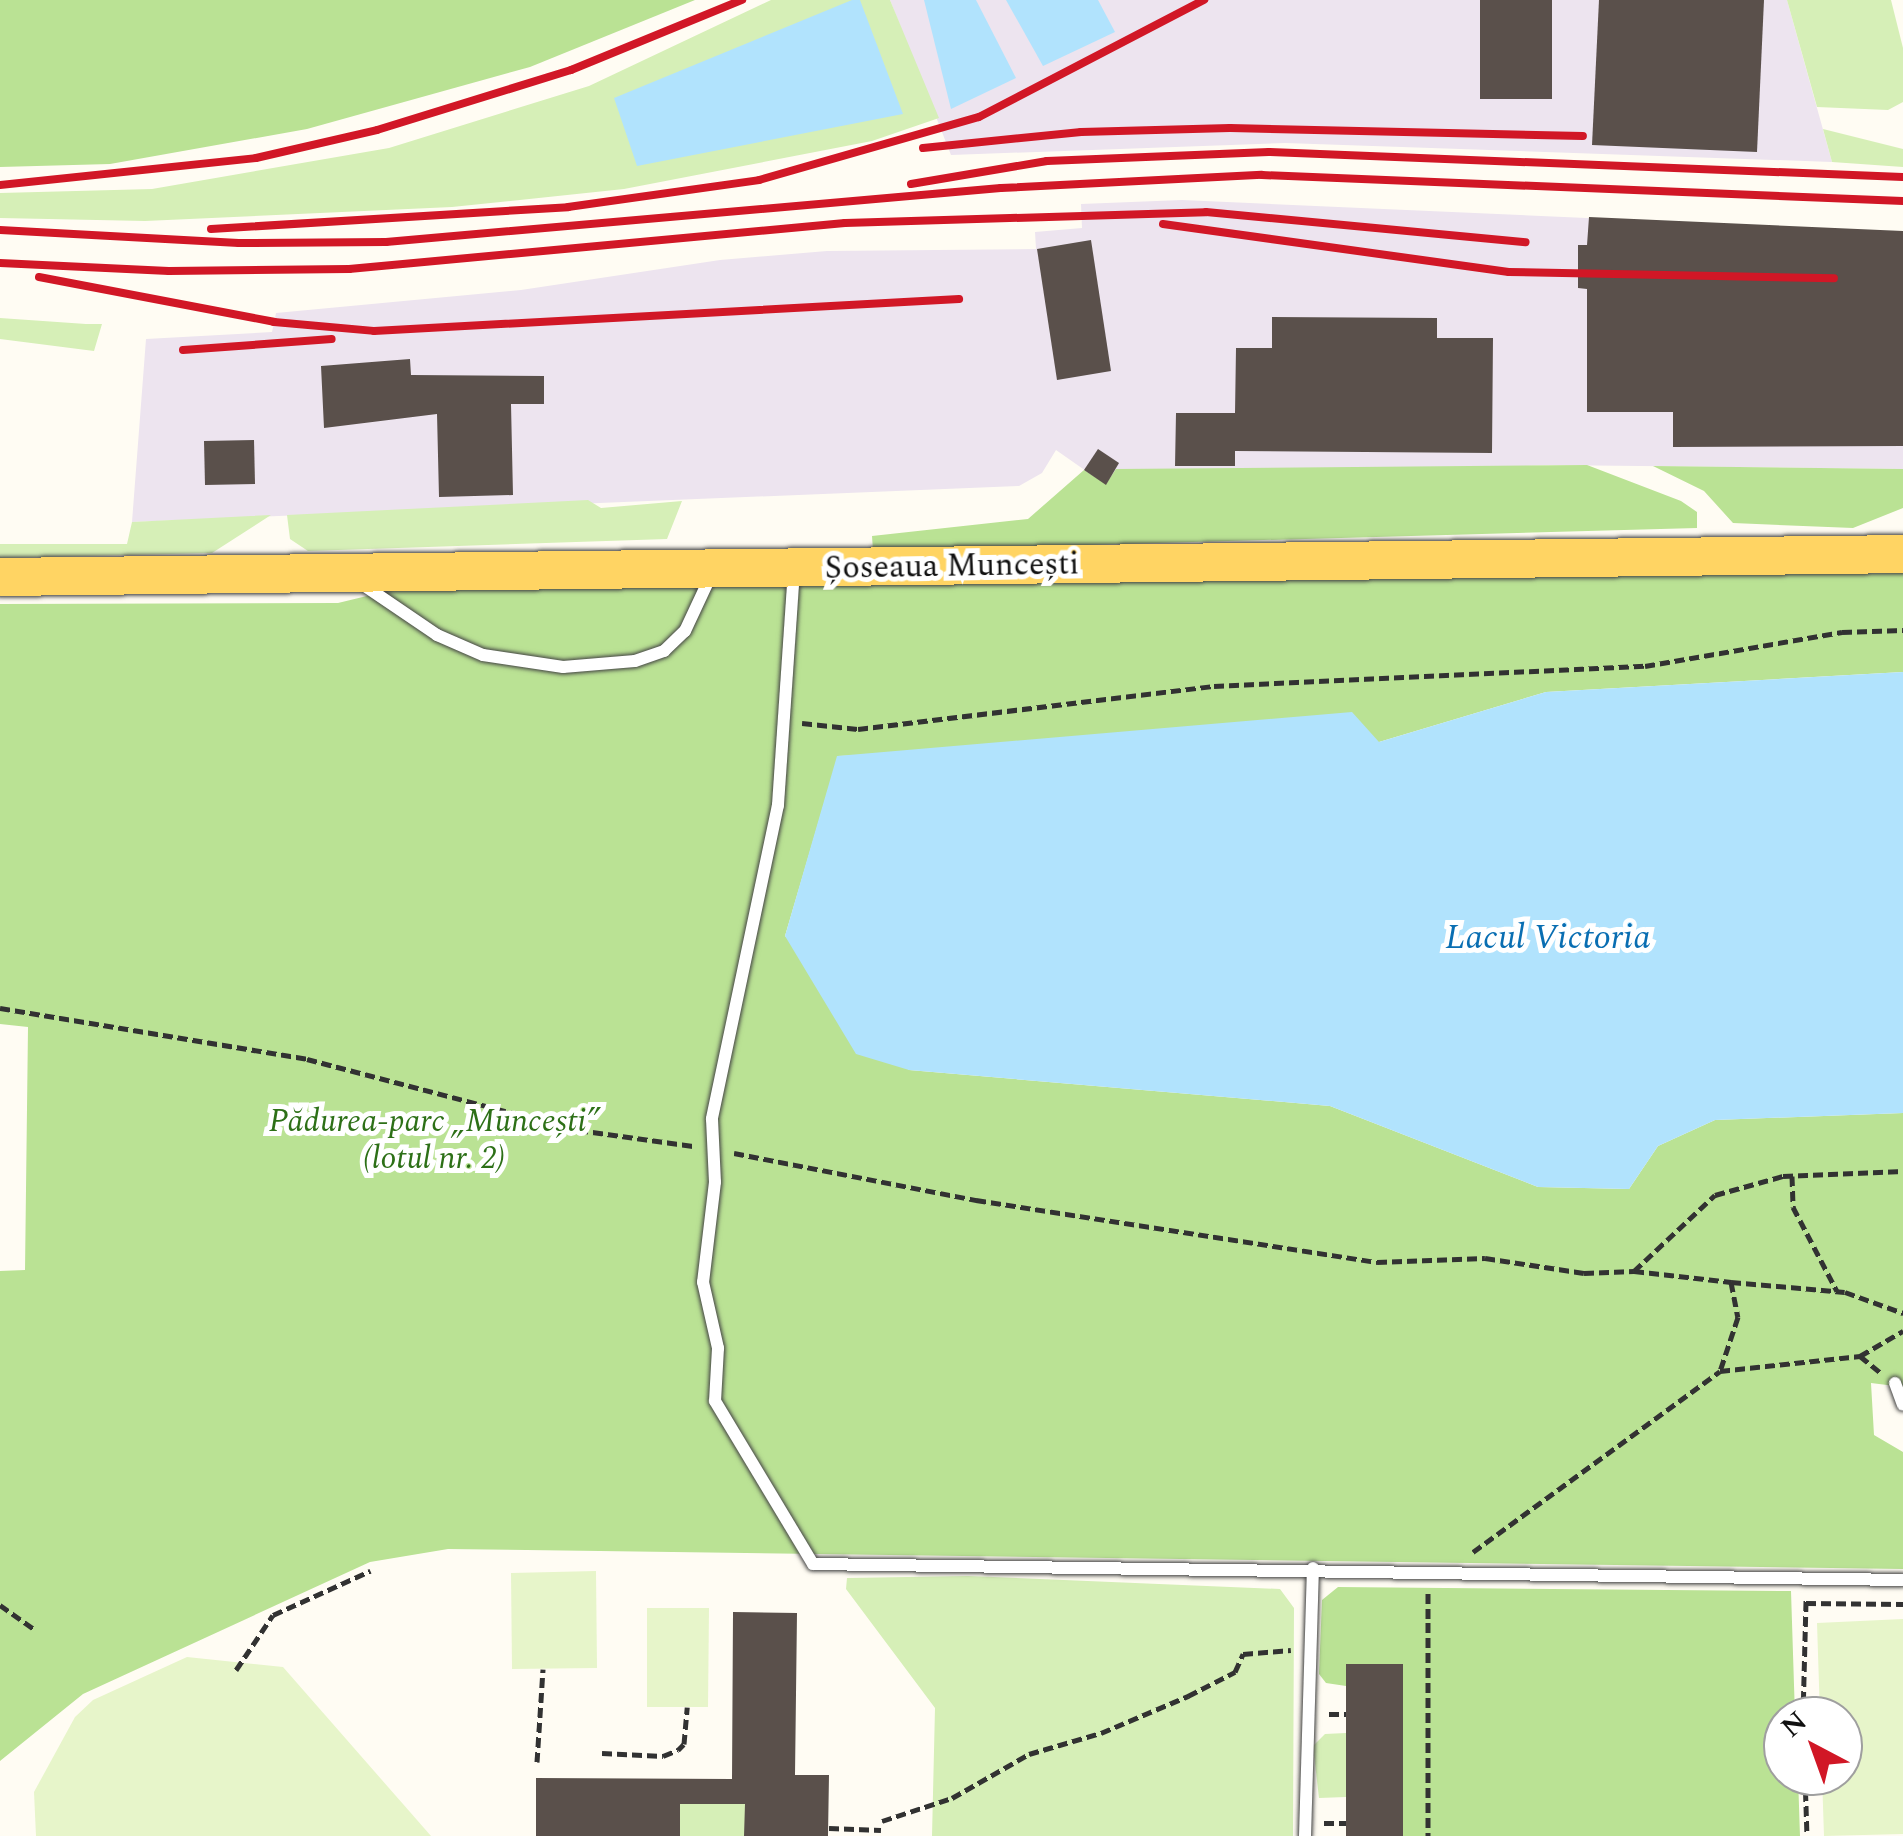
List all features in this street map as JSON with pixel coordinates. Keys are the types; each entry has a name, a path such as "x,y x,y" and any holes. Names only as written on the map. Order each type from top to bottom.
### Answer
{"main road":[{"name":"Șoseaua Muncești","path":"0,577 1903,554"}],"lane":[{"path":"794,569 787,722 778,805 712,1119 715,1182 702,1282 718,1348 715,1401 813,1564 1313,1568 1903,1580"},
{"path":"347,574 437,635 482,655 563,667 634,661 664,651 685,631 714,570"},
{"path":"1894,1383 1903,1406"},
{"path":"1305,1836 1313,1568"}],"path":[{"path":"787,722 858,729 1214,686 1644,666 1842,632 1903,630"},
{"path":"0,1008 307,1059 578,1130 712,1148 976,1200 1377,1262 1485,1258 1584,1273 1634,1271 1837,1291 1903,1313"},
{"path":"1634,1271 1715,1195 1792,1176 1903,1171"},
{"path":"1792,1176 1793,1207 1837,1291"},
{"path":"1720,1372 1738,1317 1731,1282"},
{"path":"1428,1836 1428,1571 1483,1547 1720,1372 1860,1356 1903,1331"},
{"path":"1860,1356 1894,1383"},
{"path":"236,1670 273,1615 370,1570"},
{"path":"1804,1696 1806,1579"},
{"path":"1806,1603 1903,1604"},
{"path":"0,1606 34,1628"},
{"path":"882,1821 952,1798 1029,1754 1100,1733 1188,1696 1235,1672 1242,1654 1309,1649"},
{"path":"537,1762 543,1669"},
{"path":"602,1753 663,1756 678,1750 684,1744 687,1707"},
{"path":"1806,1796 1807,1836"},
{"path":"828,1828 881,1830"}],"shaded area":[{"path":"890,0 1787,0 1832,162 1285,143 951,155"},
{"path":"1182,200 1903,232 1903,469 1547,465 1106,485 1056,450 1042,473 1019,486 132,522 146,339 272,332 276,313 521,290 720,260 827,251 1036,249 1035,232 1082,228 1081,204"}],"green space":[{"path":"0,0 695,0 530,67 307,129 110,164 0,167"},
{"path":"771,0 890,0 939,118 872,141 624,189 452,207 145,221 0,218 0,193 152,189 389,148 589,86"},
{"path":"1787,0 1891,0 1903,48 1903,102 1888,110 1817,107"},
{"path":"1823,129 1903,149 1903,167 1832,162"},
{"path":"0,318 102,324 94,351 0,339"},
{"path":"1587,465 1681,501 1697,512 1697,528 873,551 872,536 1028,519 1084,470 1106,484 1116,469"},
{"path":"1653,466 1903,469 1903,508 1853,528 1733,523 1704,491"},
{"path":"588,500 601,508 682,501 667,539 308,551 290,539 287,515"},
{"path":"271,515 212,553 0,558 0,544 127,544 132,522"},
{"name":"Pădurea-parc „Muncești” (lotul nr. 2)","path":"1903,573 1903,672 1546,692 1379,742 838,756 785,936 909,1070 1330,1106 1538,1187 1629,1189 1658,1146 1715,1120 1903,1113 1903,1387 1871,1383 1874,1435 1903,1452 1903,1569 448,1549 370,1562 83,1694 0,1761 0,1271 25,1270 28,1027 0,1024 0,604 338,603 400,588"},
{"path":"596,1571 597,1668 512,1669 511,1573"},
{"path":"968,1576 1280,1589 1294,1608 1293,1836 932,1836 935,1708 846,1589 847,1578"},
{"path":"1338,1587 1791,1591 1794,1696 1763,1696 1763,1796 1799,1796 1800,1836 1403,1836 1403,1664 1347,1664 1346,1686 1326,1683 1319,1674 1322,1600"},
{"path":"647,1608 709,1608 708,1707 647,1707"},
{"path":"1903,1619 1903,1834 1824,1836 1823,1796 1863,1796 1863,1696 1819,1696 1817,1623"},
{"path":"187,1657 283,1667 431,1836 36,1836 34,1792 75,1717 93,1700"},
{"path":"1346,1733 1346,1797 1319,1798 1313,1746 1325,1734"},
{"path":"680,1804 745,1804 745,1836 680,1836"}],"water":[{"path":"860,0 903,114 637,166 614,98"},
{"path":"924,0 976,0 1016,78 951,109"},
{"path":"1006,0 1098,0 1115,32 1043,66"},
{"name":"Lacul Victoria","path":"1903,672 1903,1113 1715,1120 1658,1146 1629,1189 1538,1187 1330,1106 909,1070 856,1054 785,936 837,756 1352,712 1379,742 1546,692"}],"building":[{"path":"1480,0 1552,0 1552,99 1480,99"},
{"path":"1599,0 1764,0 1757,152 1592,145"},
{"path":"1589,217 1903,231 1903,446 1673,447 1673,412 1587,412 1587,289 1578,288 1578,245 1587,245"},
{"path":"1091,240 1111,371 1057,380 1037,249"},
{"path":"1272,317 1437,318 1437,338 1493,338 1492,453 1235,451 1235,466 1175,466 1176,413 1235,413 1236,348 1272,348"},
{"path":"410,359 411,375 544,376 544,404 511,404 513,495 439,497 437,414 324,428 321,366"},
{"path":"254,440 255,484 205,485 204,441"},
{"path":"1098,449 1119,463 1106,485 1084,470"},
{"path":"733,1612 797,1613 795,1775 829,1775 828,1836 744,1836 745,1804 680,1804 680,1836 536,1836 536,1778 732,1779"},
{"path":"1346,1664 1403,1664 1403,1836 1346,1836"}],"railway":[{"path":"0,185 256,158 377,130 571,70 742,0"},
{"path":"211,229 568,207 759,180 979,117 1204,0"},
{"path":"923,148 1081,132 1230,128 1583,136"},
{"path":"911,184 1047,161 1269,152 1903,177"},
{"path":"0,230 239,243 386,242 1001,188 1262,175 1903,201"},
{"path":"0,263 169,271 349,269 845,223 1206,212 1526,242"},
{"path":"1163,224 1509,272 1834,278"},
{"path":"39,277 274,322 374,331 959,299"},
{"path":"183,350 332,339"}]}
